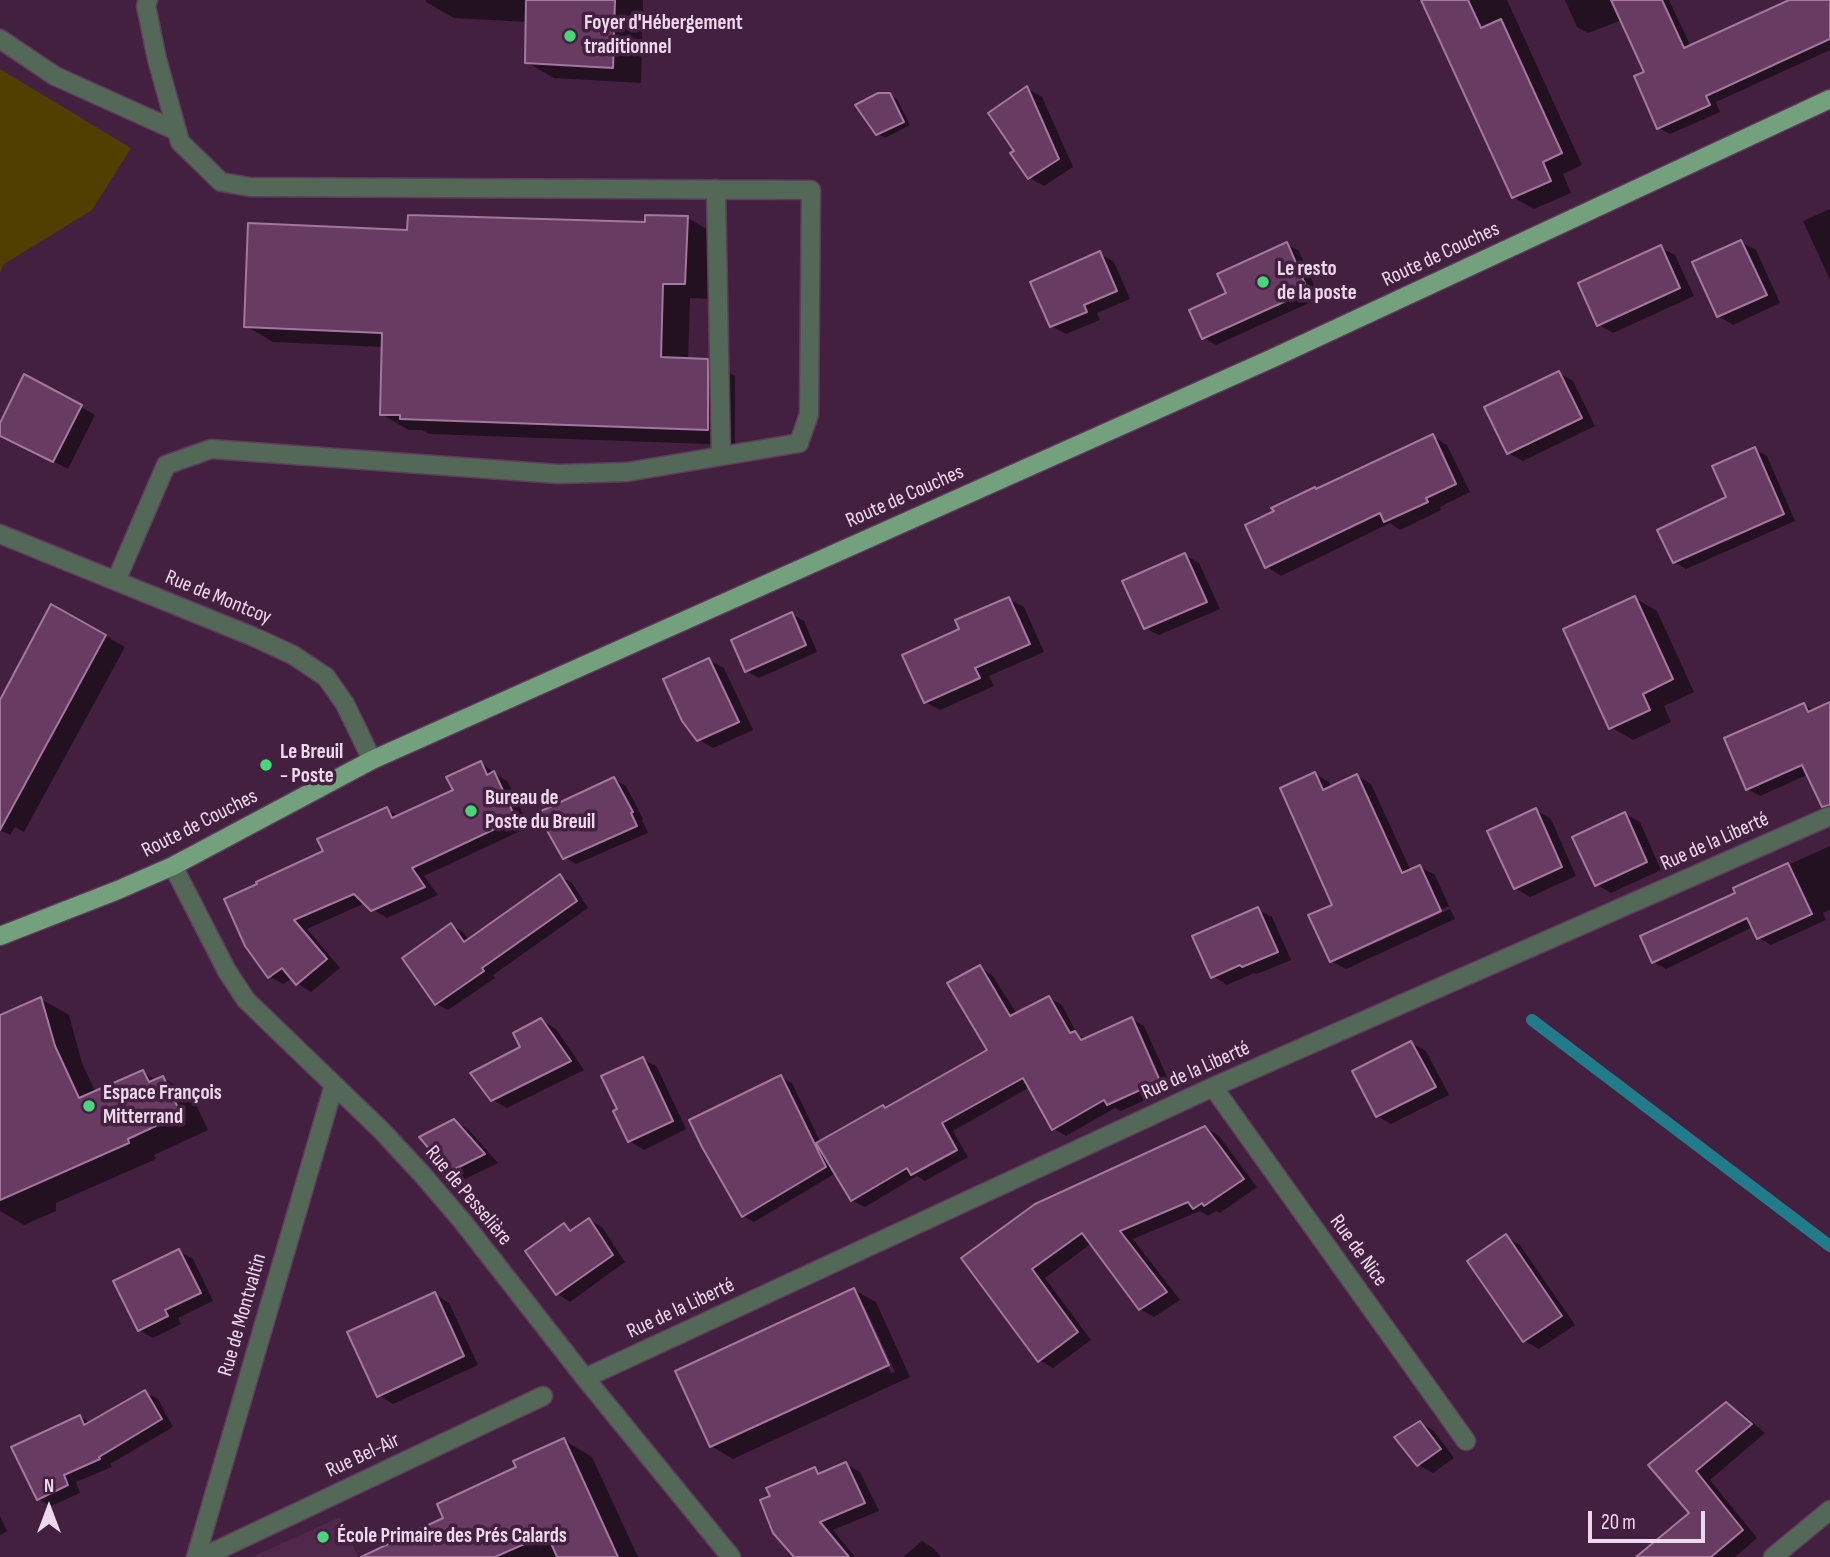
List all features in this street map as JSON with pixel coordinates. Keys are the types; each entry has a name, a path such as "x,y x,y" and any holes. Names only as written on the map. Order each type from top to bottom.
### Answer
{"main road":[{"name":"Route de Couches","path":"0,936 173,866 372,760 1273,358 1830,99"}],"street":[{"path":"116,581 166,465 211,449 558,474 627,472 799,443 809,414 811,190 250,187 221,182 180,142 157,59 146,6 148,0"},
{"path":"0,39 55,76 177,131"},
{"path":"716,189 721,456"},
{"name":"Rue de Montcoy","path":"0,534 254,636 293,655 326,677 345,704 372,760"},
{"name":"Rue de la Liberté","path":"585,1378 1213,1087 1830,816"},
{"name":"Rue de Pesselière","path":"173,866 227,971 246,1000 382,1131 421,1173 731,1557"},
{"name":"Rue de Montvaltin","path":"196,1557 334,1085"},
{"name":"Rue de Nice","path":"1213,1087 1466,1441"},
{"name":"Rue Bel-Air","path":"203,1557 542,1396"},
{"path":"1773,1557 1830,1510"}],"shaded area":[{"path":"0,69 131,148 92,210 4,264 0,273"},
{"name":"École Primaire des Prés Calards","path":"340,1517 358,1557 252,1557"}],"building":[{"name":"Foyer d'Hébergement traditionnel","path":"526,0 615,0 613,68 525,63"},
{"path":"1421,0 1468,0 1481,28 1501,19 1562,153 1543,162 1551,181 1512,198"},
{"path":"1611,0 1662,0 1684,48 1789,0 1830,0 1830,39 1706,96 1710,105 1657,129 1634,76 1644,72"},
{"path":"1027,86 1059,159 1028,179 1010,153 1014,151 988,113"},
{"path":"878,93 890,93 904,122 876,135 855,105"},
{"path":"408,215 645,222 645,215 688,216 685,284 663,284 661,357 708,359 708,430 400,419 400,415 380,415 382,333 244,327 248,223 407,230"},
{"path":"1741,240 1767,295 1717,317 1692,262"},
{"name":"Le resto de la poste","path":"1287,242 1308,291 1202,339 1189,310 1226,293 1217,274"},
{"path":"1661,245 1680,288 1597,326 1578,283"},
{"path":"1100,251 1117,291 1084,305 1087,312 1050,327 1030,282"},
{"path":"1559,371 1582,418 1507,454 1484,407"},
{"path":"24,374 82,405 53,462 0,436 0,423"},
{"path":"1433,434 1456,484 1426,498 1428,502 1384,522 1380,513 1265,568 1245,525 1274,511 1271,508"},
{"path":"1755,447 1784,514 1673,563 1657,530 1726,497 1712,466"},
{"path":"1185,553 1207,602 1144,629 1122,581"},
{"path":"1635,596 1673,679 1643,694 1650,710 1609,729 1563,629"},
{"path":"1009,597 1030,644 975,668 980,678 924,703 902,655 959,629 955,620"},
{"path":"51,604 106,635 0,830 0,700"},
{"path":"792,612 806,645 745,672 731,640"},
{"path":"709,658 739,722 697,741 682,721 663,679"},
{"path":"1830,702 1830,805 1822,807 1802,765 1746,790 1724,738 1804,703 1808,712"},
{"path":"481,761 487,775 494,771 516,819 412,868 425,887 371,911 354,894 294,920 327,959 296,985 282,968 268,978 245,946 224,899 323,851 317,839 387,807 392,818 453,790 446,777"},
{"path":"1315,772 1323,790 1357,774 1402,873 1420,865 1441,911 1330,962 1308,915 1332,905 1280,788"},
{"path":"614,777 633,812 631,813 637,826 563,859 537,813"},
{"path":"1536,808 1562,867 1514,889 1487,831"},
{"path":"1625,812 1647,862 1595,886 1572,837"},
{"path":"1788,863 1812,914 1757,939 1747,918 1652,963 1640,936 1735,893 1733,888"},
{"path":"560,874 577,901 435,1005 402,958 451,923 464,942"},
{"path":"1258,907 1278,952 1211,978 1192,936"},
{"path":"980,965 1010,1016 1049,996 1070,1033 1075,1031 1081,1040 1132,1017 1160,1081 1107,1105 1104,1100 1052,1130 1023,1078 942,1123 957,1150 911,1175 907,1168 851,1201 816,1143 883,1105 885,1108 987,1050 947,983"},
{"name":"Espace François Mitterrand","path":"41,997 55,1046 79,1098 143,1070 149,1082 163,1076 181,1114 128,1139 129,1143 0,1200 0,1015"},
{"path":"541,1018 571,1061 491,1101 470,1073 520,1047 513,1033"},
{"path":"1411,1041 1436,1087 1376,1117 1352,1071"},
{"path":"643,1057 673,1121 628,1142 613,1111 617,1109 601,1076"},
{"path":"781,1075 826,1167 742,1217 689,1120"},
{"path":"454,1119 485,1154 449,1172 419,1137"},
{"path":"1205,1126 1244,1179 1204,1206 1202,1203 1193,1209 1188,1202 1120,1231 1167,1292 1139,1310 1082,1233 1032,1269 1078,1332 1038,1362 961,1258 1035,1204"},
{"path":"589,1218 613,1255 556,1295 525,1251 564,1223 570,1231"},
{"path":"1506,1234 1562,1316 1523,1342 1467,1261"},
{"path":"179,1249 201,1293 165,1310 168,1316 138,1331 113,1281"},
{"path":"854,1288 889,1365 710,1447 675,1371"},
{"path":"435,1292 464,1356 377,1397 347,1332"},
{"path":"145,1390 162,1419 99,1457 100,1459 64,1475 68,1485 37,1500 11,1447 80,1415 84,1425"},
{"path":"1726,1402 1752,1424 1696,1471 1743,1530 1711,1557 1636,1557 1689,1513 1648,1465"},
{"path":"1420,1421 1441,1449 1417,1466 1394,1437"},
{"path":"564,1438 618,1557 557,1557 547,1534 495,1557 361,1557 443,1518 437,1504 516,1467 513,1461"},
{"path":"846,1462 865,1503 820,1522 849,1557 794,1557 773,1533 760,1500 770,1496 766,1488 815,1467 818,1474"}],"waterway":[{"path":"1532,1020 1830,1246"}],"place":[{"name":"Foyer d'Hébergement traditionnel","path":"570,36"},
{"name":"Le resto de la poste","path":"1263,282"},
{"name":"Le Breuil - Poste","path":"266,765"},
{"name":"Bureau de Poste du Breuil","path":"471,811"},
{"name":"Espace François Mitterrand","path":"89,1106"},
{"name":"École Primaire des Prés Calards","path":"323,1537"}]}
